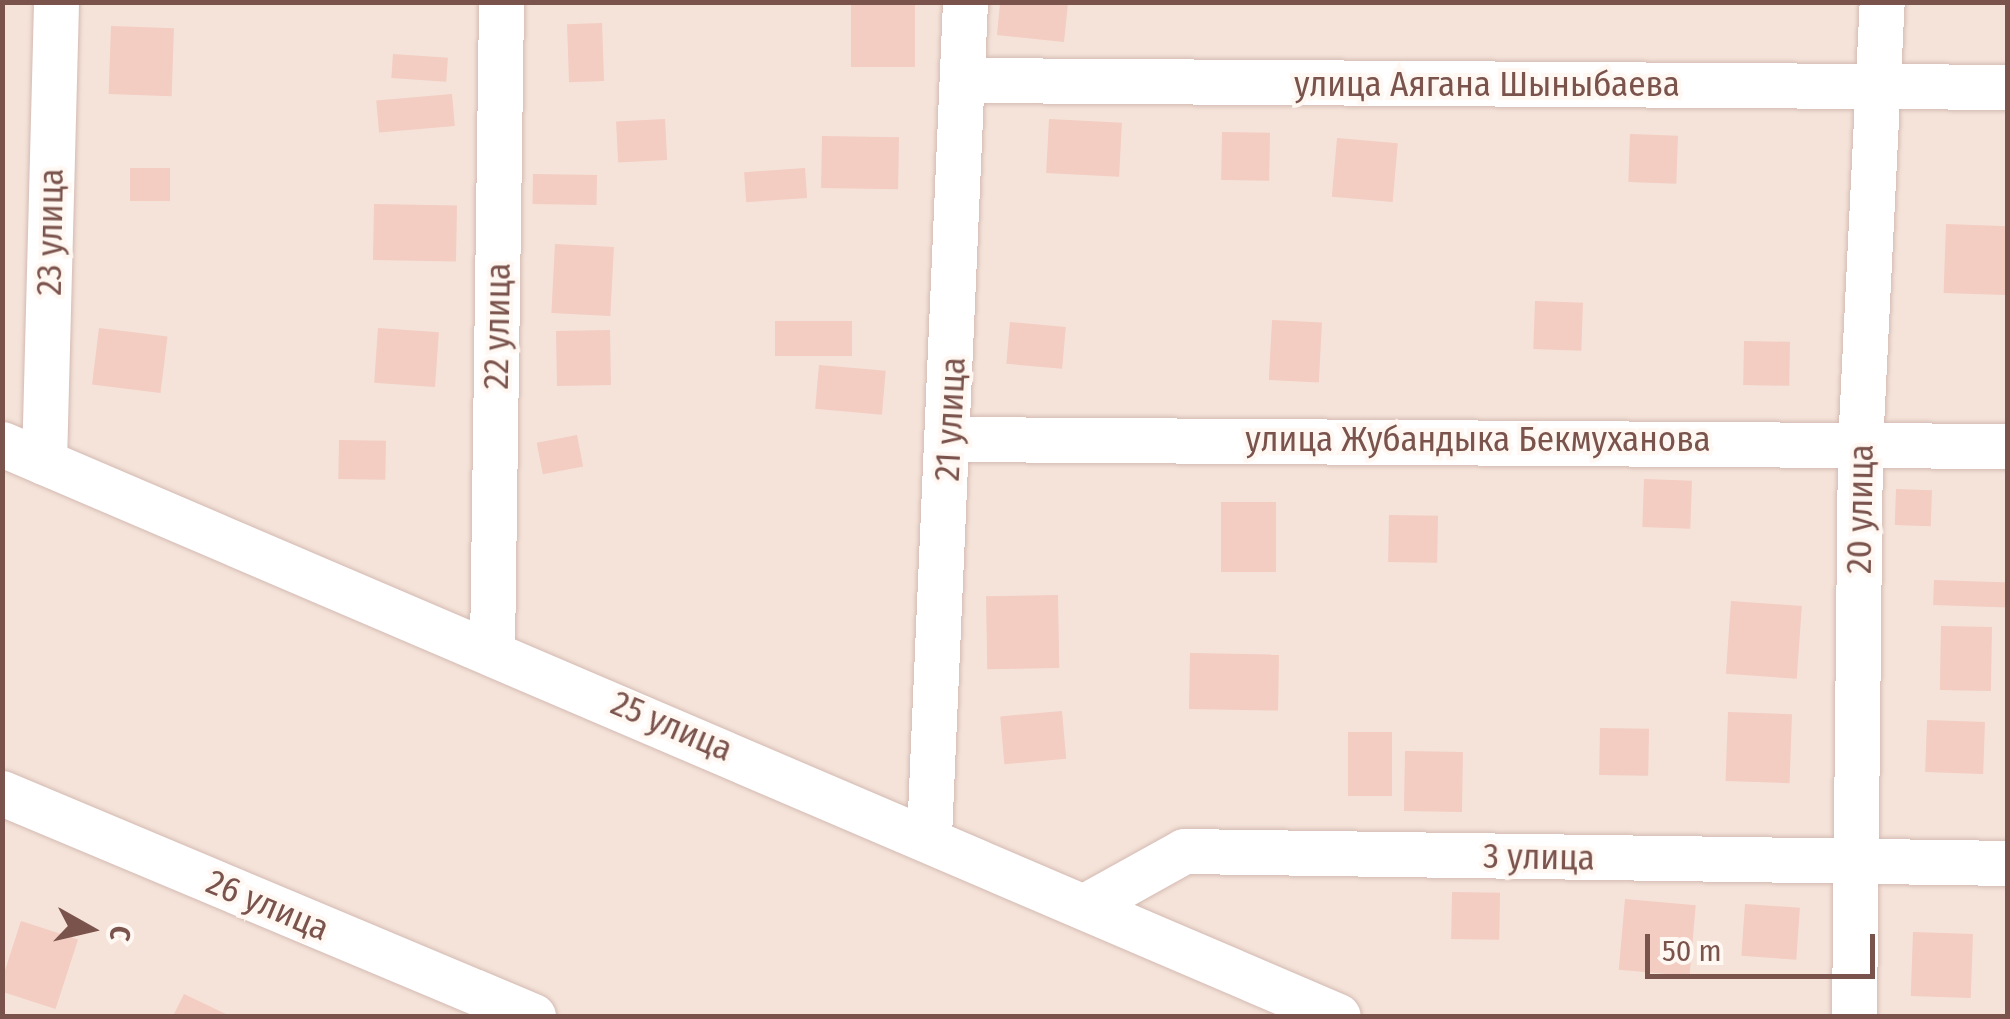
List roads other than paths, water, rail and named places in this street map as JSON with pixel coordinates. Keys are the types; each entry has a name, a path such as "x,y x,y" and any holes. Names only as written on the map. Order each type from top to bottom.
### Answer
{"street":[{"name":"23 улица","path":"44,462 56,2"},
{"name":"22 улица","path":"492,649 501,2"},
{"name":"21 улица","path":"929,836 966,80 965,2"},
{"name":"20 улица","path":"1854,1016 1852,863 1860,446 1881,87 1882,2"},
{"name":"улица Аягана Шыныбаева","path":"966,80 2008,87"},
{"name":"улица Жубандыка Бекмуханова","path":"949,439 1687,438 1860,446 2008,446"},
{"name":"25 улица","path":"2,444 929,836 1338,1016"},
{"name":"26 улица","path":"2,793 533,1016"},
{"name":"3 улица","path":"1085,906 1184,851 2008,863"}]}
